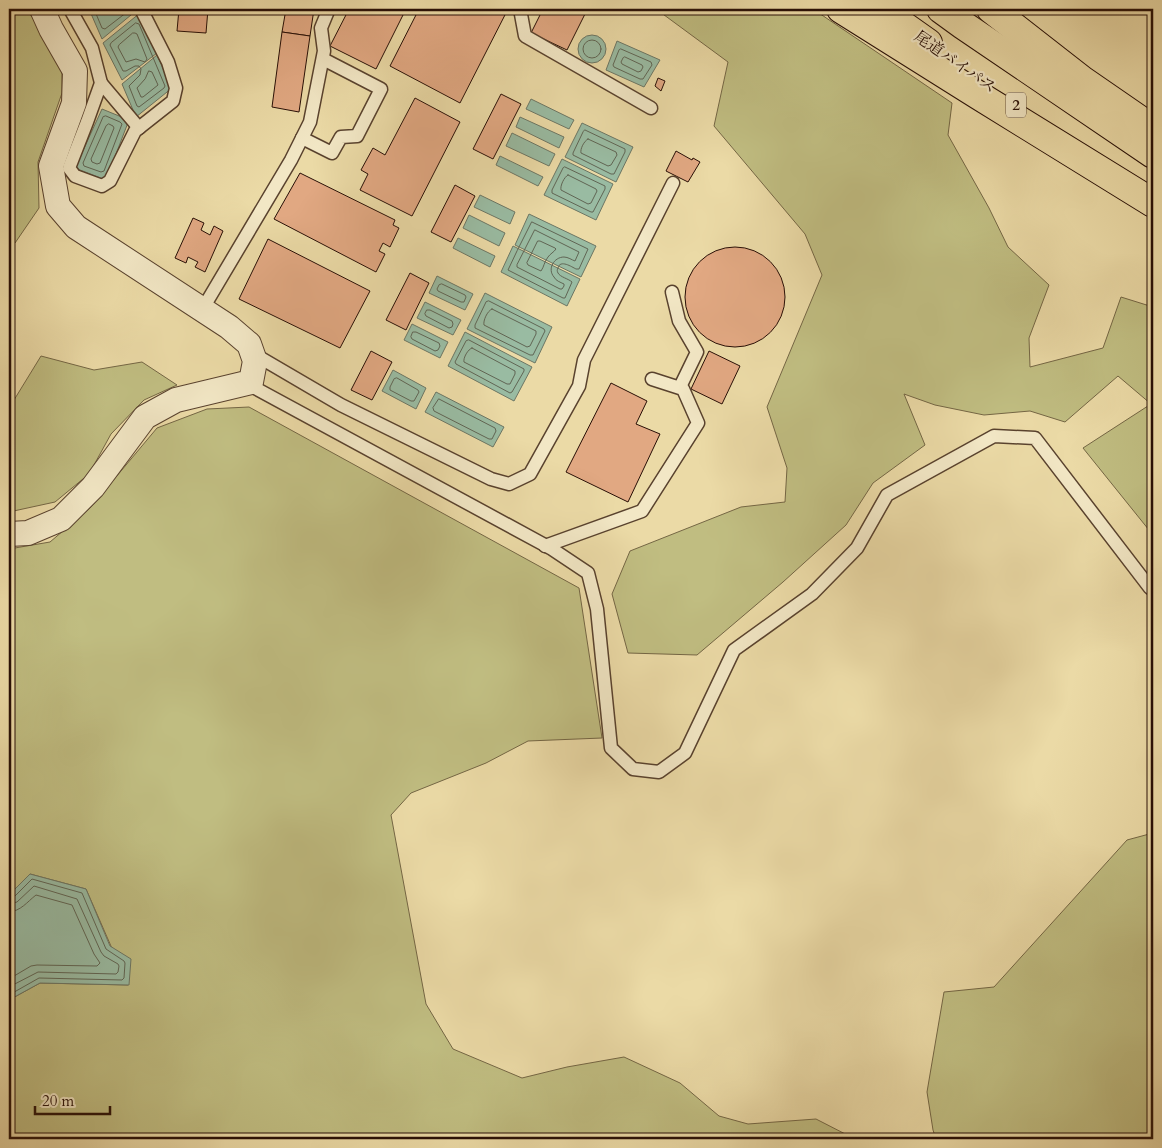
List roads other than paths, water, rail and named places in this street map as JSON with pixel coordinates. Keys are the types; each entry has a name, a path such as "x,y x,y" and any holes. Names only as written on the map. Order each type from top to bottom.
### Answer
{"highway":[{"path":"841,9 1153,201"},
{"name":"尾道バイパス","path":"880,9 1153,201"},
{"name":"2","path":"941,9 1153,154"},
{"path":"991,9 1082,80 1153,129"}],"street":[{"path":"9,534 28,533 61,519 93,487 145,417 176,400 251,382 255,361 249,344 229,327 76,227 58,206 51,166 74,103 75,71 42,9"}],"lane":[{"path":"70,9 92,48 100,83 138,128"},
{"path":"100,83 69,168 75,176 102,186 110,181 135,131 173,101 176,88 168,62 141,9"},
{"path":"202,310 291,160 310,122 324,51 321,28 328,11 327,9"},
{"path":"520,9 525,36 650,108"},
{"path":"302,138 332,153 341,137 356,136 381,89 322,59"},
{"path":"252,352 341,405 491,479 509,484 530,474 579,386 584,360 673,182"},
{"path":"672,292 679,321 698,352 680,387"},
{"path":"545,546 642,512 698,423 683,389 652,379"},
{"path":"251,382 255,388 545,546 588,573 597,610 611,748 633,769 659,772 685,753 734,650 812,594 856,548 887,495 994,436 1035,438 1150,588"}],"water":[{"path":"89,9 136,9 137,10 102,39"},
{"path":"140,13 157,53 122,80 103,43"},
{"path":"592,35 602,39 606,49 602,59 592,63 582,59 578,49 582,39"},
{"path":"617,41 660,60 644,87 606,70"},
{"path":"157,55 172,88 136,117 122,84"},
{"path":"531,99 574,120 569,129 526,109"},
{"path":"102,109 129,120 106,180 75,168"},
{"path":"520,117 564,137 559,148 516,127"},
{"path":"582,123 633,147 616,182 565,157"},
{"path":"512,133 555,154 549,166 506,146"},
{"path":"500,156 543,177 538,186 496,165"},
{"path":"562,159 613,184 596,220 544,195"},
{"path":"480,195 515,212 510,224 474,207"},
{"path":"529,214 596,246 581,277 515,245"},
{"path":"469,215 505,233 499,246 463,228"},
{"path":"458,238 495,256 490,267 453,248"},
{"path":"513,246 580,279 567,306 501,272"},
{"path":"437,276 473,294 465,310 429,293"},
{"path":"485,293 552,327 535,363 467,329"},
{"path":"425,302 461,320 453,335 417,318"},
{"path":"412,324 448,342 440,358 404,340"},
{"path":"465,332 532,367 514,401 448,366"},
{"path":"393,370 426,388 416,409 382,391"},
{"path":"436,392 504,427 493,447 425,412"},
{"path":"30,874 86,889 110,946 131,959 129,985 40,983 9,1000 9,895"}]}
